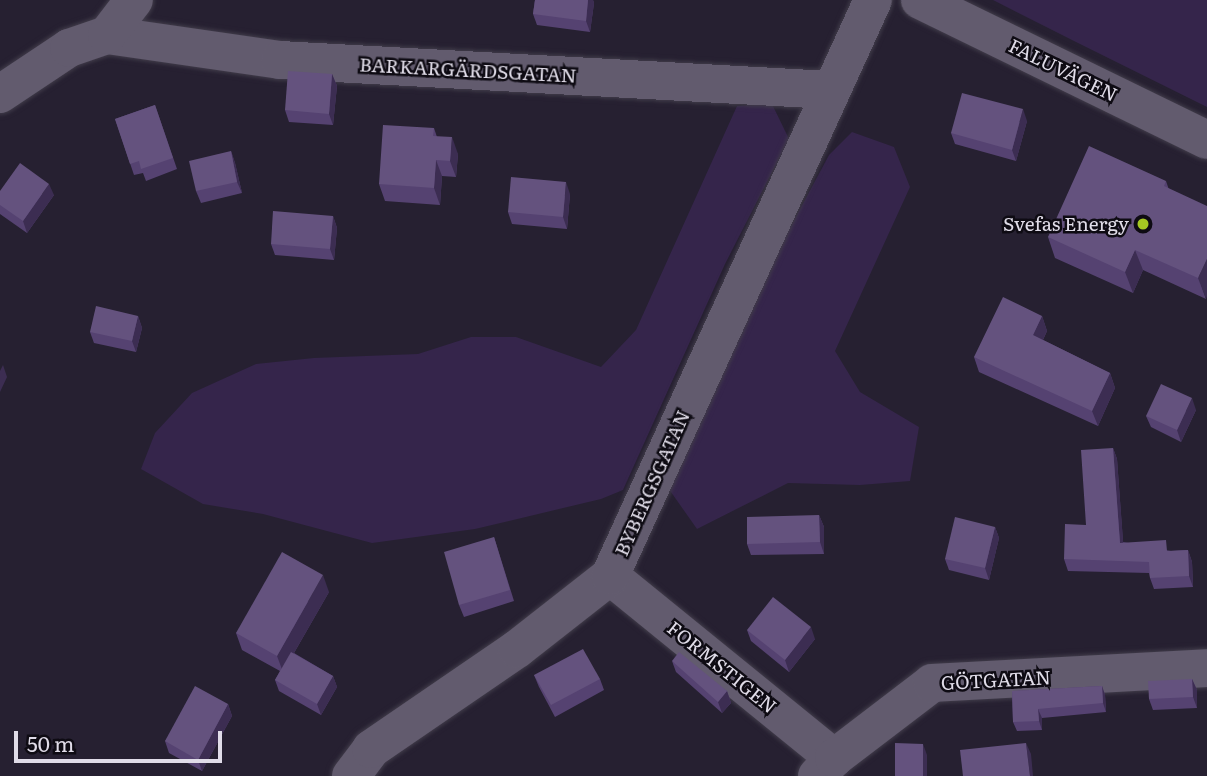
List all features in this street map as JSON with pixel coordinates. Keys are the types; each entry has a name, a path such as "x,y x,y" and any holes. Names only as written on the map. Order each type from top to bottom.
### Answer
{"street":[{"path":"107,35 134,0"},
{"path":"830,90 873,0"},
{"name":"FALUVÄGEN","path":"919,0 1207,140"},
{"name":"BARKARGÄRDSGATAN","path":"0,94 69,48 107,35 280,60 830,90"},
{"name":"BYBERGSGATAN","path":"351,776 371,749 517,649 610,576 830,90"},
{"name":"FORMSTIGEN","path":"610,576 826,767"},
{"name":"GÖTGATAN","path":"826,767 932,683 1207,668"}],"shaded area":[{"path":"993,0 1207,0 1207,107 1074,41"},
{"path":"772,104 789,139 725,264 623,490 601,499 475,529 372,543 263,514 203,504 141,469 155,433 192,393 256,364 314,358 418,354 471,337 516,337 601,367 636,330 737,106"},
{"path":"852,132 894,147 910,187 835,351 860,392 919,427 910,481 860,485 788,483 697,529 666,485 784,239 829,155"}],"building":[{"path":"535,0 588,0 586,21 533,14"},
{"path":"288,71 332,74 329,114 285,110"},
{"path":"962,93 1023,109 1012,150 951,133"},
{"path":"155,105 173,158 141,169 139,161 130,164 115,119"},
{"path":"383,125 434,128 433,136 452,137 450,161 436,160 434,188 379,184"},
{"path":"1089,146 1166,181 1164,186 1207,206 1207,259 1198,278 1135,250 1125,272 1048,237"},
{"path":"231,151 237,182 196,191 189,161"},
{"path":"20,163 49,184 23,221 0,205 0,191"},
{"path":"511,177 566,182 563,217 508,212"},
{"path":"273,211 333,216 330,249 271,244"},
{"path":"1003,297 1042,316 1033,335 1110,373 1092,411 974,357"},
{"path":"96,306 138,316 132,341 90,332"},
{"path":"1161,384 1192,398 1177,430 1146,416"},
{"path":"1113,448 1120,543 1166,540 1167,551 1188,550 1189,576 1150,578 1149,562 1064,559 1065,524 1086,525 1081,450"},
{"path":"819,515 820,542 747,544 747,517"},
{"path":"955,517 995,527 985,568 945,559"},
{"path":"494,537 510,590 459,605 444,552"},
{"path":"282,552 323,575 277,656 236,633"},
{"path":"773,597 811,627 785,660 747,630"},
{"path":"583,649 600,679 551,705 534,675"},
{"path":"291,652 333,676 317,704 275,680"},
{"path":"679,652 727,691 718,702 672,661"},
{"path":"1192,679 1193,697 1149,699 1148,681"},
{"path":"195,686 228,704 198,760 165,741"},
{"path":"1102,686 1103,703 1038,709 1039,721 1013,722 1012,691"},
{"path":"895,743 923,744 923,776 895,776"},
{"path":"1026,743 1030,776 963,776 960,750"}],"place":[{"name":"Svefas Energy","path":"1143,224"}]}
